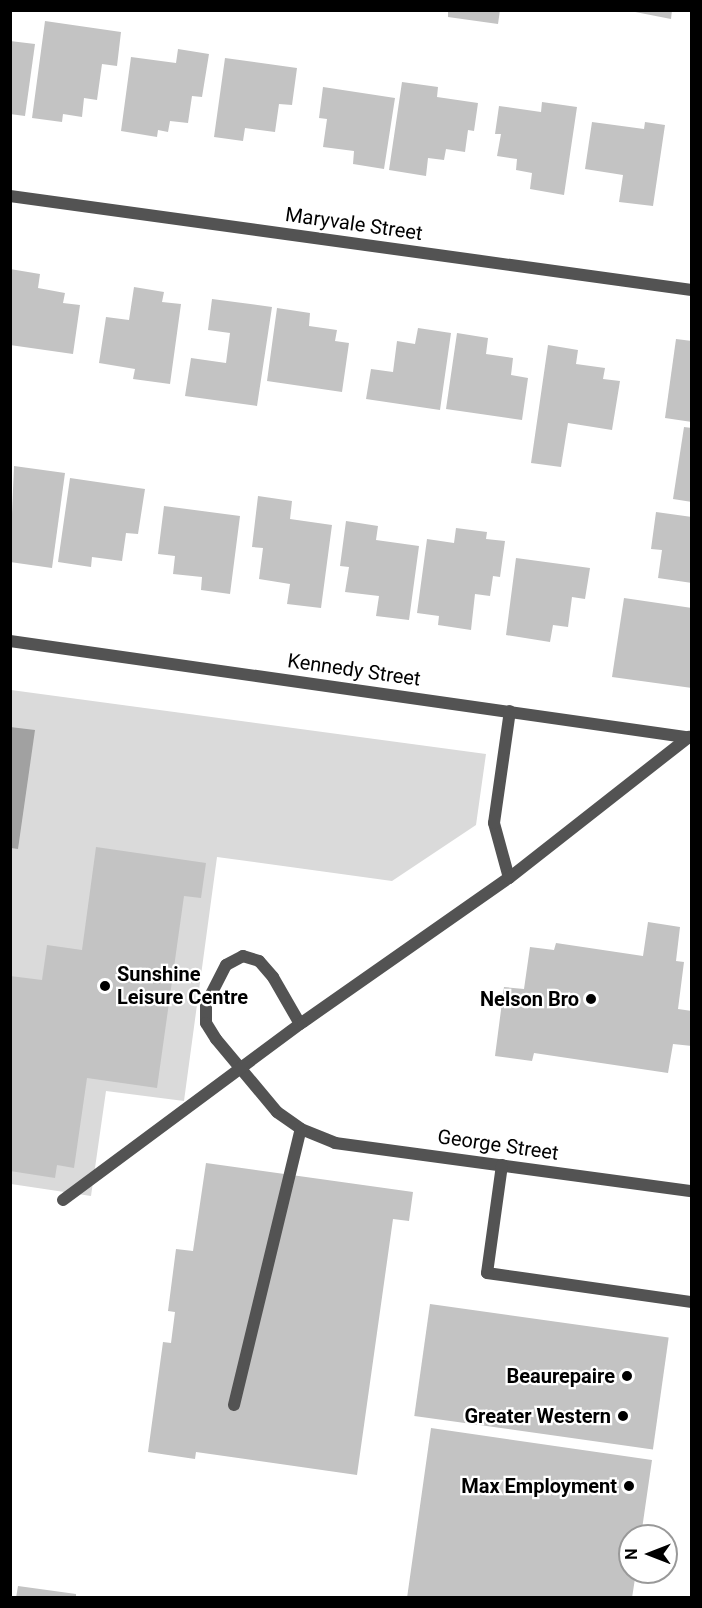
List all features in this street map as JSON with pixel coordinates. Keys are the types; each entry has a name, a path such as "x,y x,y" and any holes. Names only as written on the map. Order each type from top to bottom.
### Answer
{"street":[{"name":"Maryvale Street","path":"10,196 692,290"},
{"name":"Kennedy Street","path":"10,641 690,738"},
{"path":"509,878 499,854 494,823 510,711"},
{"path":"63,1200 300,1024 509,878 690,738"},
{"path":"242,1068 206,1023 206,1004 214,984 236,957 259,961 273,977 300,1024"},
{"name":"George Street","path":"242,1068 278,1112 301,1129 335,1143 692,1191"},
{"path":"234,1405 301,1129"},
{"path":"502,1166 487,1273 692,1302"}],"shaded area":[{"name":"Sunshine Leisure Centre","path":"11,690 486,754 476,825 392,881 217,857 184,1101 106,1091 91,1196 11,1184"},
{"path":"10,727 35,730 18,849 11,848"}],"building":[{"path":"448,10 500,10 498,24 448,17"},
{"path":"625,10 672,10 671,19"},
{"path":"45,21 121,32 117,66 102,64 97,100 84,98 82,117 63,114 62,122 32,118"},
{"path":"10,41 35,44 25,116 10,114"},
{"path":"178,49 209,54 202,97 192,96 188,123 170,121 168,132 158,130 157,137 121,131 131,57 176,63"},
{"path":"225,58 297,68 292,105 279,104 275,132 245,128 243,141 214,137"},
{"path":"402,82 438,87 437,97 478,103 474,131 468,130 465,152 446,149 444,160 428,158 426,176 389,170"},
{"path":"323,87 395,98 384,169 353,164 354,151 323,147 327,119 319,118"},
{"path":"542,102 577,107 564,195 530,189 532,173 516,170 517,159 497,156 501,134 495,134 499,106 541,112"},
{"path":"592,122 644,129 645,122 665,125 653,206 619,202 623,175 585,169"},
{"path":"10,269 40,274 38,288 65,293 63,303 80,305 73,354 10,345"},
{"path":"134,287 164,292 162,302 181,304 170,384 133,379 135,369 99,363 106,317 129,320"},
{"path":"212,299 272,307 257,406 185,396 191,358 226,363 230,333 208,330"},
{"path":"277,308 310,313 309,326 337,330 335,341 349,343 342,392 267,381"},
{"path":"418,328 451,333 440,410 366,399 371,369 393,372 397,341 415,344"},
{"path":"457,333 488,338 486,354 513,358 511,375 528,378 522,420 446,409"},
{"path":"676,339 692,341 692,422 665,418"},
{"path":"548,345 578,350 576,364 605,368 603,379 620,381 612,430 568,423 561,467 531,463"},
{"path":"684,427 692,428 692,502 673,499"},
{"path":"14,466 65,473 52,568 10,562"},
{"path":"70,478 145,489 138,534 126,533 122,561 92,557 91,567 58,562"},
{"path":"258,496 292,501 290,519 332,525 321,608 287,604 290,584 259,579 263,548 252,547"},
{"path":"164,506 240,516 230,594 201,590 202,577 173,574 175,556 158,554"},
{"path":"656,512 692,517 692,583 658,578 662,550 651,549"},
{"path":"346,521 378,526 376,540 419,546 409,620 376,616 379,596 345,592 349,567 340,566"},
{"path":"456,528 487,532 486,539 505,541 500,577 493,576 490,596 475,594 471,630 438,625 439,616 417,613 427,539 454,543"},
{"path":"516,558 590,568 585,599 572,597 568,627 553,625 550,642 506,635"},
{"path":"624,598 692,608 692,688 612,677"},
{"path":"96,847 206,863 201,898 184,896 157,1088 87,1078 74,1168 57,1165 55,1178 10,1171 10,976 42,980 47,945 82,950"},
{"name":"Nelson Bro","path":"648,922 680,927 676,961 684,962 678,1009 692,1011 692,1046 673,1044 668,1073 534,1053 532,1061 495,1056 504,987 524,989 530,947 554,950 556,943 643,956"},
{"path":"206,1163 413,1192 409,1221 393,1219 357,1475 196,1452 195,1459 148,1452 163,1342 171,1343 175,1312 168,1311 176,1249 193,1251"},
{"path":"430,1304 669,1338 653,1449 414,1416"},
{"path":"431,1428 652,1460 643,1524 618,1524 618,1584 634,1584 632,1598 407,1598"},
{"path":"18,1586 76,1594 76,1598 16,1598"}],"place":[{"name":"Sunshine Leisure Centre","path":"105,986"},
{"name":"Nelson Bro","path":"591,999"},
{"name":"Beaurepaire","path":"627,1376"},
{"name":"Greater Western","path":"623,1416"},
{"name":"Max Employment","path":"629,1486"}]}
